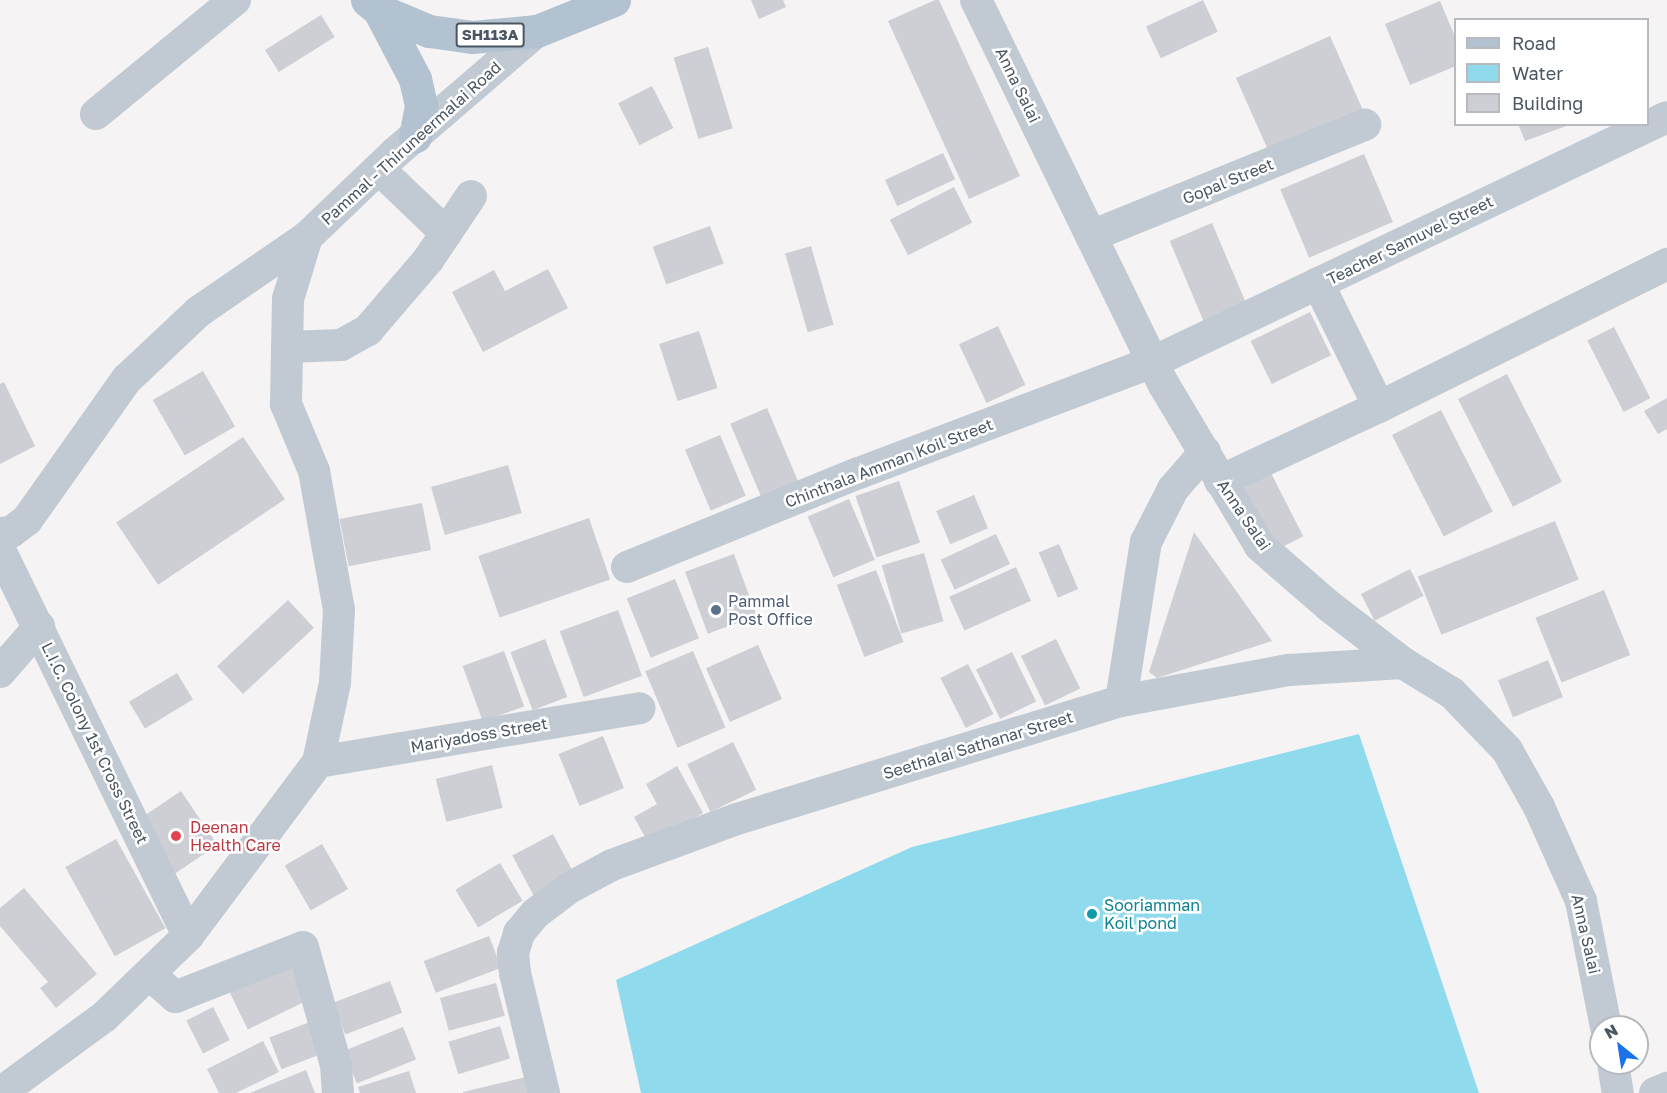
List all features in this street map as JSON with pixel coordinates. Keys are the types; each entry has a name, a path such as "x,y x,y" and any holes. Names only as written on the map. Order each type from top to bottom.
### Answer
{"main road":[{"name":"SH113A","path":"373,5 429,31 472,37 537,31 615,0"},
{"path":"373,5 415,79 421,106 415,136"}],"street":[{"path":"96,114 235,0"},
{"name":"Anna Salai","path":"976,0 1153,362 1220,481 1260,546 1329,606 1403,663 1452,693 1507,750 1539,807 1581,901 1604,1015"},
{"name":"Pammal - Thiruneermalai Road","path":"0,1092 104,1017 188,936 318,762 335,683 339,610 314,471 286,404 288,299 308,237 415,136 537,31"},
{"name":"Teacher Samuvel Street","path":"1649,126 1667,117"},
{"name":"Gopal Street","path":"1091,236 1365,125"},
{"name":"Teacher Samuvel Street","path":"1153,362 1648,126"},
{"path":"379,169 446,233"},
{"path":"287,347 341,345 356,339 386,310 446,233 471,196"},
{"path":"0,533 11,532 27,520 127,379 198,312 308,237"},
{"path":"1220,481 1379,407 1667,264"},
{"path":"1318,283 1379,407"},
{"name":"Chinthala Amman Koil Street","path":"627,567 859,473 1153,362"},
{"path":"1121,701 1146,542 1173,489 1205,452"},
{"name":"L.I.C. Colony 1st Cross Street","path":"0,550 188,936"},
{"path":"0,672 39,627"},
{"name":"Seethalai Sathanar Street","path":"544,1093 513,953 519,933 530,920 569,888 612,866 727,822 1121,701 1289,670 1403,663"},
{"name":"Mariyadoss Street","path":"318,762 640,708"},
{"path":"149,974 175,996 303,947 336,1065 338,1093"},
{"path":"1614,1075 1618,1093"},
{"path":"1656,1093 1667,1088"}],"water":[{"name":"Sooriamman Koil pond","path":"1359,734 1479,1093 641,1093 616,980 912,847"}],"building":[{"path":"751,0 783,0 786,7 759,19"},
{"path":"939,0 1020,176 969,199 888,21"},
{"path":"1203,0 1218,32 1161,58 1146,27"},
{"path":"1440,1 1454,34 1454,67 1410,85 1385,24"},
{"path":"321,15 335,37 279,72 265,50"},
{"path":"1330,36 1365,114 1270,156 1236,78"},
{"path":"708,47 733,128 698,139 674,58"},
{"path":"652,86 673,128 639,145 618,103"},
{"path":"1519,126 1566,126 1525,141"},
{"path":"943,153 955,179 897,206 885,180"},
{"path":"1364,154 1393,222 1309,258 1280,190"},
{"path":"954,187 972,223 908,255 890,220"},
{"path":"1212,223 1246,304 1204,322 1170,241"},
{"path":"710,226 724,264 666,284 653,247"},
{"path":"811,246 834,325 808,332 785,253"},
{"path":"548,269 568,308 483,352 452,292 494,270 505,291"},
{"path":"1310,312 1331,355 1272,384 1251,341"},
{"path":"998,326 1025,385 986,403 959,344"},
{"path":"1614,327 1650,398 1624,412 1587,341"},
{"path":"699,331 718,388 678,401 659,344"},
{"path":"203,371 235,426 185,455 153,400"},
{"path":"1507,374 1562,482 1513,507 1458,399"},
{"path":"4,382 35,446 0,464 0,384"},
{"path":"1667,398 1667,429 1658,434 1644,411"},
{"path":"767,408 799,483 762,498 730,424"},
{"path":"1441,410 1493,512 1444,537 1392,435"},
{"path":"720,435 746,496 711,511 685,450"},
{"path":"243,437 285,499 158,585 116,523"},
{"path":"508,465 522,513 445,535 431,487"},
{"path":"1271,473 1303,536 1273,552 1241,488"},
{"path":"899,481 920,542 877,557 856,496"},
{"path":"974,495 988,528 950,544 936,511"},
{"path":"849,499 875,560 833,577 808,517"},
{"path":"422,503 431,550 349,566 340,519"},
{"path":"589,518 610,579 500,618 478,556"},
{"path":"1555,521 1579,579 1441,635 1418,576"},
{"path":"1194,532 1272,641 1157,678 1149,672"},
{"path":"996,534 1010,564 955,590 941,560"},
{"path":"1059,544 1078,589 1058,598 1039,553"},
{"path":"924,553 944,621 901,633 882,565"},
{"path":"734,554 757,616 708,634 685,572"},
{"path":"1016,567 1031,601 964,630 949,597"},
{"path":"1410,569 1424,596 1375,621 1361,594"},
{"path":"876,570 904,642 864,657 837,585"},
{"path":"675,579 699,638 651,658 627,598"},
{"path":"1604,590 1630,655 1562,683 1535,618"},
{"path":"288,600 314,628 243,694 217,666"},
{"path":"618,610 642,676 584,697 560,631"},
{"path":"545,639 567,697 533,710 510,652"},
{"path":"1056,639 1080,688 1045,706 1021,656"},
{"path":"758,645 782,699 730,722 706,668"},
{"path":"504,651 524,706 483,721 463,666"},
{"path":"693,651 725,727 678,748 645,671"},
{"path":"1012,652 1036,701 1000,719 976,670"},
{"path":"1548,660 1563,697 1513,717 1498,680"},
{"path":"968,664 993,714 966,728 940,678"},
{"path":"177,673 193,700 145,728 129,702"},
{"path":"603,736 624,788 579,806 558,754"},
{"path":"733,742 756,790 710,812 687,764"},
{"path":"492,765 503,808 446,822 436,779"},
{"path":"677,766 703,813 649,844 634,817 657,804 646,784"},
{"path":"181,791 217,845 175,873 139,820"},
{"path":"553,834 574,874 534,895 512,856"},
{"path":"116,839 165,928 115,956 65,867"},
{"path":"322,844 348,889 311,911 285,865"},
{"path":"500,863 523,901 478,927 455,890"},
{"path":"24,888 97,974 56,1008 40,988 48,982 0,926 0,908"},
{"path":"489,936 501,968 436,993 424,961"},
{"path":"290,961 309,1000 248,1029 229,991"},
{"path":"390,981 402,1013 345,1035 333,1003"},
{"path":"496,983 505,1016 449,1031 440,998"},
{"path":"213,1007 230,1040 203,1054 186,1021"},
{"path":"315,1020 327,1052 281,1069 269,1038"},
{"path":"500,1026 510,1059 458,1074 448,1042"},
{"path":"403,1027 416,1059 357,1083 344,1051"},
{"path":"263,1041 279,1072 236,1093 219,1093 207,1069"},
{"path":"306,1070 315,1093 250,1093"},
{"path":"409,1071 416,1093 360,1093 358,1087"},
{"path":"526,1077 530,1093 463,1093 463,1092"}],"place":[{"name":"Pammal Post Office","path":"716,610"},
{"name":"Deenan Health Care","path":"176,836"},
{"name":"Sooriamman Koil pond","path":"1092,914"}]}
